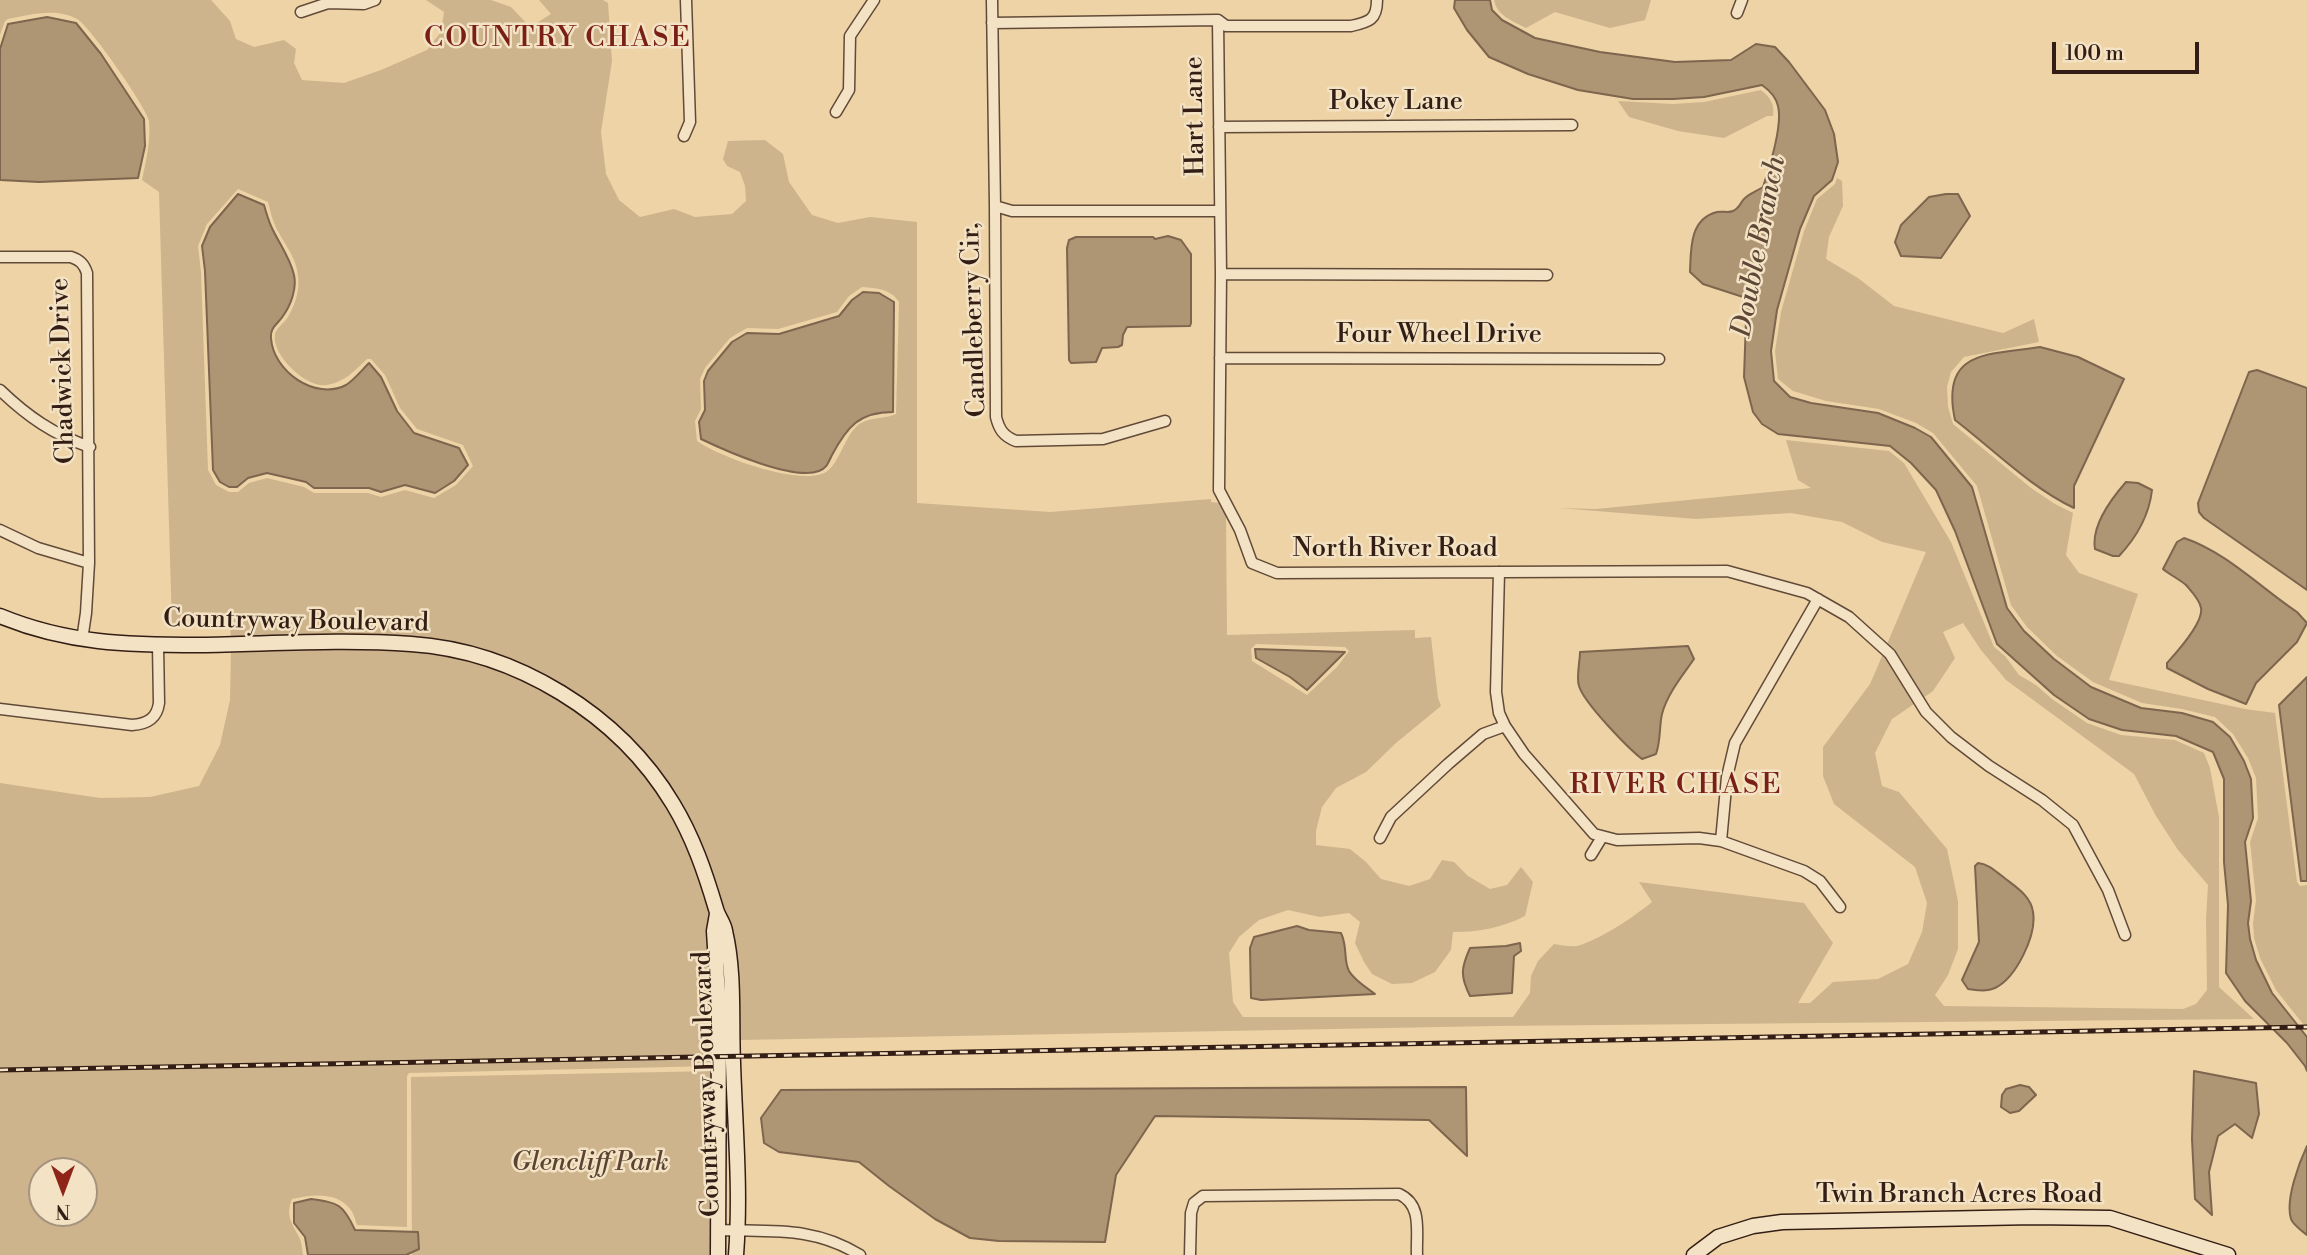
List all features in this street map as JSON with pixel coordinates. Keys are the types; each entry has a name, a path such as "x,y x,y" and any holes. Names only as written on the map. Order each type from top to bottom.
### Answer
{"street":[{"path":"301,12 328,2 364,4 375,0"},
{"path":"684,136 690,122 686,0"},
{"path":"836,112 849,90 850,36 874,0"},
{"path":"992,0 995,206 1012,211 1220,211"},
{"path":"992,23 1218,20 1226,26 1351,26 1373,17 1377,11 1377,0"},
{"path":"1737,13 1742,0"},
{"name":"Hart Lane","path":"1218,20 1220,211"},
{"name":"Pokey Lane","path":"1219,127 1572,125"},
{"name":"Candleberry Cir,","path":"995,206 996,416 1002,432 1016,441 1089,440 1118,436 1165,421"},
{"name":"North River Road","path":"1220,211 1219,490 1240,530 1252,564 1276,573 1727,571 1794,589 1818,599 1849,617 1891,654 1926,712 1951,737 1989,766 2042,800 2073,825 2108,890 2125,935"},
{"name":"Chadwick Drive","path":"0,257 63,256 78,260 84,265 88,282 89,563 88,601 82,640"},
{"path":"1221,274 1547,275"},
{"name":"Four Wheel Drive","path":"1220,358 1658,359"},
{"path":"0,390 26,414 48,429 90,447"},
{"path":"0,530 38,548 89,563"},
{"path":"1499,572 1496,692 1499,713 1524,754 1594,834 1617,840 1699,838 1721,841 1804,871 1820,881 1840,907"},
{"path":"1721,841 1727,777 1735,743 1818,599"},
{"name":"Countryway Boulevard","path":"0,616 39,630 99,643 412,644 464,652 533,677 579,704 600,721 636,754 672,802 710,884 717,914 725,928 730,970 738,1231 736,1255"},
{"path":"0,709 132,725 148,722 158,711 158,645"},
{"path":"1380,838 1391,817 1448,764 1483,734 1505,726"},
{"path":"1591,855 1602,837"},
{"name":"Countryway Boulevard","path":"717,914 714,931 719,1011 718,1255"},
{"path":"1190,1255 1191,1213 1194,1203 1203,1196 1399,1194 1408,1198 1415,1207 1417,1255"},
{"name":"Twin Branch Acres Road","path":"1694,1255 1718,1237 1753,1226 1782,1222 2033,1217 2110,1218 2228,1255"},
{"path":"719,1230 807,1234 826,1238 860,1255"}],"green space":[{"path":"0,0 211,0 230,21 236,39 254,47 284,40 296,49 294,63 302,80 344,83 427,50 441,32 444,12 426,0 491,0 511,7 530,27 551,14 539,0 603,0 608,3 612,61 601,132 606,174 619,200 640,217 674,209 695,217 732,214 746,201 740,172 727,166 723,159 728,141 765,140 783,154 789,182 812,215 838,223 870,217 917,222 917,503 1050,512 1211,499 1211,502 1219,503 1226,516 1227,635 1415,630 1415,638 1431,637 1441,706 1366,772 1336,788 1322,807 1316,831 1316,845 1350,849 1381,879 1409,886 1430,879 1442,860 1454,862 1468,876 1490,889 1507,885 1521,867 1533,882 1525,916 1490,929 1453,932 1451,950 1435,972 1412,983 1392,984 1372,974 1355,943 1360,922 1349,913 1320,917 1288,910 1259,920 1239,937 1229,953 1233,1002 1243,1017 1513,1017 1530,993 1531,976 1538,961 1554,944 1574,946 1586,943 1616,927 1652,902 1639,882 1804,903 1833,943 1798,1003 1810,1003 1833,982 1878,979 1908,964 1922,932 1927,903 1915,867 1834,804 1823,776 1823,747 1870,684 1883,654 1914,704 1892,719 1875,753 1882,786 1899,792 1947,849 1958,901 1958,949 1948,975 1935,995 1944,1006 2183,1009 2196,1004 2207,990 2208,885 2178,850 2134,774 2006,680 1963,623 1943,632 1955,658 1933,691 1923,698 1895,651 1887,644 1926,552 1882,542 1842,522 1791,513 1696,519 1559,508 1596,509 1811,488 1798,480 1786,440 1889,451 1904,463 1951,542 1994,647 2005,656 2019,675 2087,723 2121,735 2175,740 2204,753 2210,768 2219,817 2219,987 2254,1019 1494,1026 740,1040 738,1043 730,927 639,749 488,654 231,639 230,626 172,625 159,192 142,180 149,143 149,121 139,100 117,67 77,19 51,13 8,19 0,35","holes":["238,189 268,202 274,223 297,269 295,302 275,334 275,342 284,360 310,382 327,385 344,379 367,359 371,359 385,375 400,408 417,429 463,445 473,466 456,485 434,498 405,490 381,497 368,493 314,493 304,487 267,478 249,483 238,492 229,492 216,485 208,470 198,246 207,224","862,287 873,288 887,292 899,302 896,414 870,420 856,427 830,469 814,476 799,476 761,468 723,455 697,441 695,421 701,409 700,379 705,368 730,338 747,328 778,329 837,312 849,296","1256,644 1345,647 1349,651 1337,667 1307,695 1252,661 1251,649"]},
{"path":"1494,0 1651,0 1645,20 1610,28 1555,12 1526,28 1502,14"},
{"path":"1761,90 1771,101 1773,116 1767,116 1724,138 1678,131 1629,117 1618,101 1673,104 1704,102"},
{"path":"1837,178 1842,181 1843,206 1829,237 1826,259 1858,278 1894,306 2003,333 2034,319 2039,342 1964,357 1951,372 1947,387 1948,407 1953,424 2031,488 2073,513 2066,555 2079,573 2138,594 2109,680 2275,713 2297,882 2300,886 2307,885 2307,1029 2276,990 2260,958 2254,938 2256,900 2250,842 2258,818 2256,778 2248,758 2233,734 2215,717 2142,703 2093,682 2057,656 2027,627 2011,605 1977,486 1933,433 1916,423 1879,409 1826,401 1793,391 1778,379 1775,351 1781,312 1804,231 1817,199 1835,184"},
{"path":"381,649 420,652 486,665 527,681 565,703 600,729 631,759 658,793 680,830 698,870 712,924 714,1066 409,1073 407,1227 357,1225 350,1209 331,1197 292,1199 289,1215 301,1241 303,1255 0,1255 0,783 100,798 150,797 199,786 220,745 230,700 231,650"},
{"name":"Glencliff Park","path":"715,1071 713,1255 412,1255 411,1077"}],"water":[{"name":"Double Branch","path":"1455,0 1490,0 1492,10 1502,20 1535,38 1600,52 1675,62 1731,60 1756,44 1775,47 1789,62 1825,110 1834,134 1838,162 1832,180 1814,196 1800,229 1777,310 1771,351 1774,381 1790,397 1811,403 1878,413 1931,437 1972,487 2007,608 2024,631 2054,659 2091,687 2141,708 2182,713 2213,722 2230,737 2251,779 2253,818 2245,842 2251,901 2248,923 2250,939 2256,960 2272,993 2307,1037 2307,1071 2287,1043 2245,1001 2226,973 2228,905 2224,862 2224,779 2213,752 2176,736 2122,730 2089,719 2054,695 1997,644 1955,531 1936,490 1911,463 1890,446 1778,434 1762,424 1753,412 1744,377 1746,320 1743,297 1703,284 1690,272 1691,254 1693,236 1701,221 1717,212 1735,210 1746,197 1763,187 1779,124 1778,106 1772,94 1762,85 1704,97 1673,99 1633,99 1578,90 1528,74 1489,57 1467,30 1454,8"},
{"path":"47,17 76,23 101,54 144,119 145,146 138,178 39,182 0,180 0,49 8,24"},
{"path":"238,194 264,205 294,275 291,302 271,334 279,362 298,380 321,389 346,385 369,363 381,377 397,411 414,433 459,448 468,465 454,481 435,493 405,485 381,492 369,488 314,488 306,482 267,473 248,478 237,487 229,487 220,482 213,470 202,246 210,227"},
{"path":"1958,194 1970,216 1941,258 1901,256 1895,242 1901,225 1929,197"},
{"path":"1168,236 1181,240 1191,254 1190,326 1127,327 1122,345 1102,348 1096,362 1071,363 1067,248 1069,240 1076,237 1155,239"},
{"path":"863,292 879,293 894,302 893,412 871,415 855,423 843,436 826,467 807,473 760,463 701,439 699,422 705,410 704,381 708,371 732,342 747,333 779,334 839,316 852,300"},
{"path":"2040,347 2078,357 2124,379 2074,486 2074,508 2027,479 1955,420 1952,397 1954,380 1961,368 1986,355"},
{"path":"2257,370 2307,388 2307,590 2199,512 2198,503 2249,372"},
{"path":"2126,482 2138,483 2152,490 2145,518 2136,534 2119,556 2113,556 2095,549 2096,531 2109,504"},
{"path":"2184,538 2229,561 2297,612 2307,623 2297,642 2256,683 2246,704 2208,689 2167,668 2167,663 2188,637 2201,614 2200,605 2193,593 2163,569 2177,542"},
{"path":"1688,646 1694,659 1664,707 1656,754 1642,759 1607,725 1583,694 1578,678 1580,652"},
{"path":"1255,649 1345,652 1307,690 1256,658"},
{"path":"2307,677 2307,881 2301,881 2279,705"},
{"path":"1978,863 1991,868 2021,891 2032,906 2033,912 2032,932 2017,966 2003,983 1985,990 1968,989 1962,980 1979,942 1975,866"},
{"path":"1297,926 1341,933 1349,971 1357,981 1375,994 1261,1000 1251,998 1250,948 1254,937"},
{"path":"1520,943 1521,951 1514,956 1512,993 1470,996 1463,972 1470,948"},
{"path":"2194,1071 2256,1083 2259,1114 2252,1138 2235,1124 2218,1136 2209,1172 2212,1215 2195,1199 2192,1139"},
{"path":"2020,1085 2029,1087 2036,1095 2019,1111 2010,1113 2001,1107 2002,1095 2006,1089"},
{"path":"1466,1087 1467,1156 1429,1120 1155,1116 1116,1175 1105,1242 999,1241 970,1238 935,1219 859,1162 779,1152 764,1143 761,1118 781,1090"},
{"path":"2307,1146 2307,1235 2291,1219 2290,1202"},
{"path":"311,1199 339,1206 355,1230 418,1232 419,1249 406,1255 308,1255 305,1237 294,1223 294,1203"}],"railway":[{"path":"0,1070 2307,1027"}],"district":[{"name":"COUNTRY CHASE","path":"558,39"},
{"name":"RIVER CHASE","path":"1676,786"}]}
